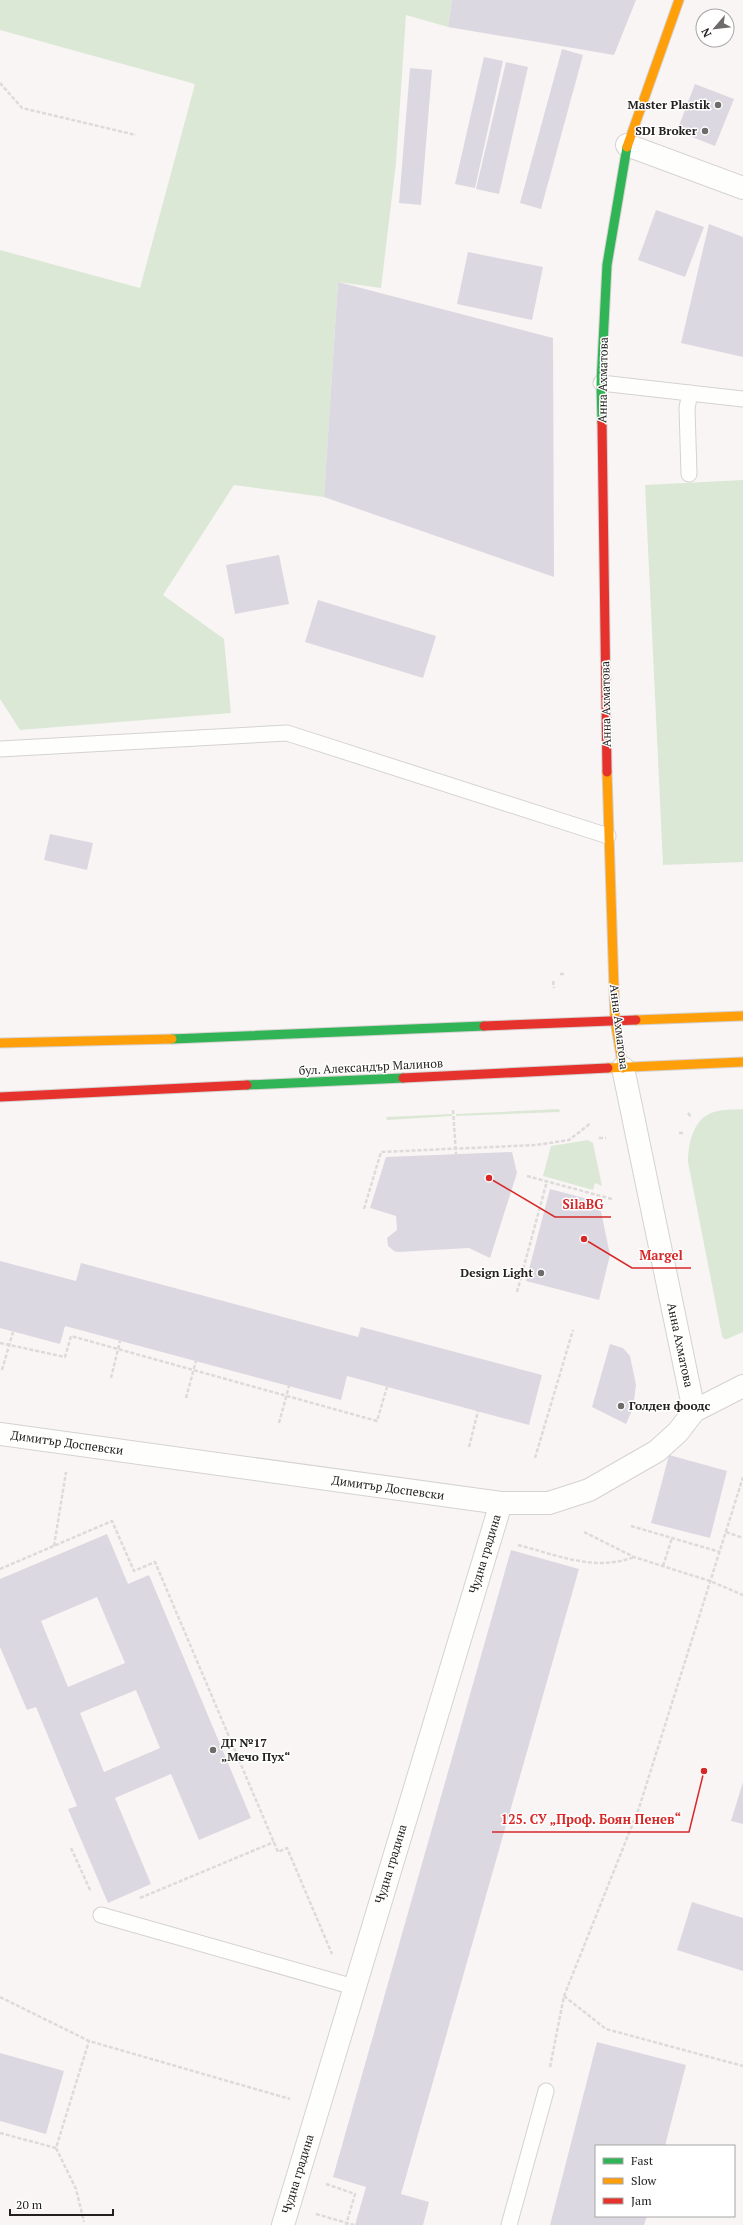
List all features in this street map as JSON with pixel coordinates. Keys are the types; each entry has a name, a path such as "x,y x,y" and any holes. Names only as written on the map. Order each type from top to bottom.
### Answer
{"main road":[{"name":"Анна Ахматова","path":"623,1068 615,1020 608,836 602,383 606,265 627,145 680,0"},
{"path":"0,1043 102,1041 743,1016"},
{"name":"бул. Александър Малинов","path":"0,1097 743,1062"}],"street":[{"path":"627,145 743,188"},
{"name":"Анна Ахматова","path":"623,1068 694,1411"},
{"name":"Димитър Доспевски","path":"0,1434 501,1503 549,1502 589,1490 657,1451 678,1432 694,1411 743,1386"},
{"name":"Чудна градина","path":"282,2225 501,1503"}],"lane":[{"path":"602,383 743,399"},
{"path":"689,474 687,408 690,393"},
{"path":"0,749 287,733 608,836"},
{"path":"101,1915 354,1987"},
{"path":"509,2225 546,2091"}],"path":[{"path":"0,83 22,108 136,135"},
{"path":"560,974 566,974"},
{"path":"554,982 554,988"},
{"path":"454,1110 456,1154"},
{"path":"688,1114 691,1117"},
{"path":"364,1209 381,1152 536,1145 569,1140 591,1123"},
{"path":"599,1138 606,1138"},
{"path":"527,1176 612,1199"},
{"path":"517,1292 547,1182"},
{"path":"535,1458 573,1330"},
{"path":"2,1370 13,1332"},
{"path":"0,1343 65,1357 71,1336 377,1421 387,1387"},
{"path":"111,1378 120,1341"},
{"path":"186,1398 196,1361"},
{"path":"279,1424 289,1386"},
{"path":"468,1447 478,1411"},
{"path":"54,1546 70,1444"},
{"path":"546,2091 564,1996 639,1808 743,1477"},
{"path":"0,1569 112,1521 134,1571 155,1562 278,1852 287,1848 329,1948"},
{"path":"631,1526 720,1552"},
{"path":"584,1532 634,1557 710,1581 743,1595"},
{"path":"726,1532 743,1538"},
{"path":"662,1566 672,1538"},
{"path":"514,1544 586,1564 618,1563 634,1557"},
{"path":"71,1848 101,1915 274,1842"},
{"path":"564,1996 606,2029 743,2066"},
{"path":"0,1997 89,2041 318,2107"},
{"path":"84,2222 76,2189 56,2148 89,2041"},
{"path":"0,2133 56,2148"},
{"path":"347,2223 354,2225"}],"green space":[{"path":"0,0 452,0 448,27 406,15 396,163 381,288 338,282 324,497 234,485 163,595 224,639 231,713 20,730 0,699 0,250 140,288 195,84 0,30"},
{"path":"743,480 743,862 663,865 645,485"},
{"path":"559,1109 560,1112 456,1116 456,1114"},
{"path":"743,1109 743,1332 724,1339 722,1336 688,1162 688,1155 693,1132 701,1120 707,1115 717,1111"},
{"path":"452,1114 452,1116 387,1120 386,1117"},
{"path":"588,1140 593,1143 602,1186 595,1183 593,1190 543,1176 551,1146"}],"building":[{"path":"452,0 636,0 614,55 448,27"},
{"path":"562,49 583,55 541,209 520,203"},
{"path":"484,57 503,61 475,188 455,184"},
{"path":"506,62 528,67 499,194 476,189"},
{"path":"410,68 432,70 421,205 399,203"},
{"path":"695,84 734,99 715,146 677,131"},
{"path":"656,210 704,227 685,277 638,260"},
{"path":"709,224 743,237 743,357 681,343"},
{"path":"468,252 543,267 532,320 457,304"},
{"path":"338,282 553,338 554,577 324,497"},
{"path":"279,555 289,604 235,614 226,565"},
{"path":"318,600 436,636 423,678 305,642"},
{"path":"50,834 93,843 87,870 44,860"},
{"path":"512,1152 517,1173 490,1258 469,1248 398,1252 394,1251 388,1246 387,1238 397,1230 396,1216 370,1208 386,1157"},
{"path":"550,1189 599,1202 610,1255 599,1300 526,1281"},
{"path":"0,1261 76,1281 81,1263 358,1337 361,1327 542,1375 529,1425 347,1376 341,1400 65,1326 60,1344 0,1328"},
{"path":"610,1344 623,1348 630,1356 636,1385 633,1408 626,1424 592,1407"},
{"path":"669,1455 727,1471 710,1538 651,1523"},
{"path":"107,1534 128,1584 149,1575 251,1818 199,1840 171,1774 115,1798 151,1884 108,1903 68,1809 77,1806 36,1707 27,1710 0,1647 0,1579","holes":["97,1597 125,1663 68,1687 41,1621","136,1690 160,1748 104,1772 80,1713"]},
{"path":"511,1550 579,1569 401,2194 429,2202 423,2225 355,2225 366,2187 333,2177"},
{"path":"743,1782 743,1824 731,1821"},
{"path":"692,1902 743,1918 743,1971 677,1950"},
{"path":"597,2042 686,2065 665,2145 595,2145 595,2217 647,2217 644,2225 550,2225"},
{"path":"0,2053 64,2071 46,2134 0,2121"}],"traffic: fast":[{"path":"602,422 601,383 607,265 627,147"},
{"path":"172,1039 484,1026"},
{"path":"247,1085 403,1078"}],"traffic: slow":[{"path":"627,147 679,0"},
{"path":"607,772 615,1020 623,1068"},
{"path":"636,1020 743,1016"},
{"path":"0,1043 172,1039"},
{"path":"608,1068 743,1062"}],"traffic: jam":[{"path":"602,422 607,772"},
{"path":"484,1026 636,1020"},
{"path":"403,1078 608,1068"},
{"path":"0,1097 247,1085"}],"place":[{"name":"Master Plastik","path":"718,105"},
{"name":"SDI Broker","path":"705,131"},
{"name":"SilaBG","path":"489,1178"},
{"name":"Margel","path":"584,1239"},
{"name":"Design Light","path":"541,1273"},
{"name":"Голден фоодс","path":"621,1406"},
{"name":"ДГ №17 „Мечо Пух“","path":"213,1750"},
{"name":"125. СУ „Проф. Боян Пенев“","path":"704,1771"}]}
